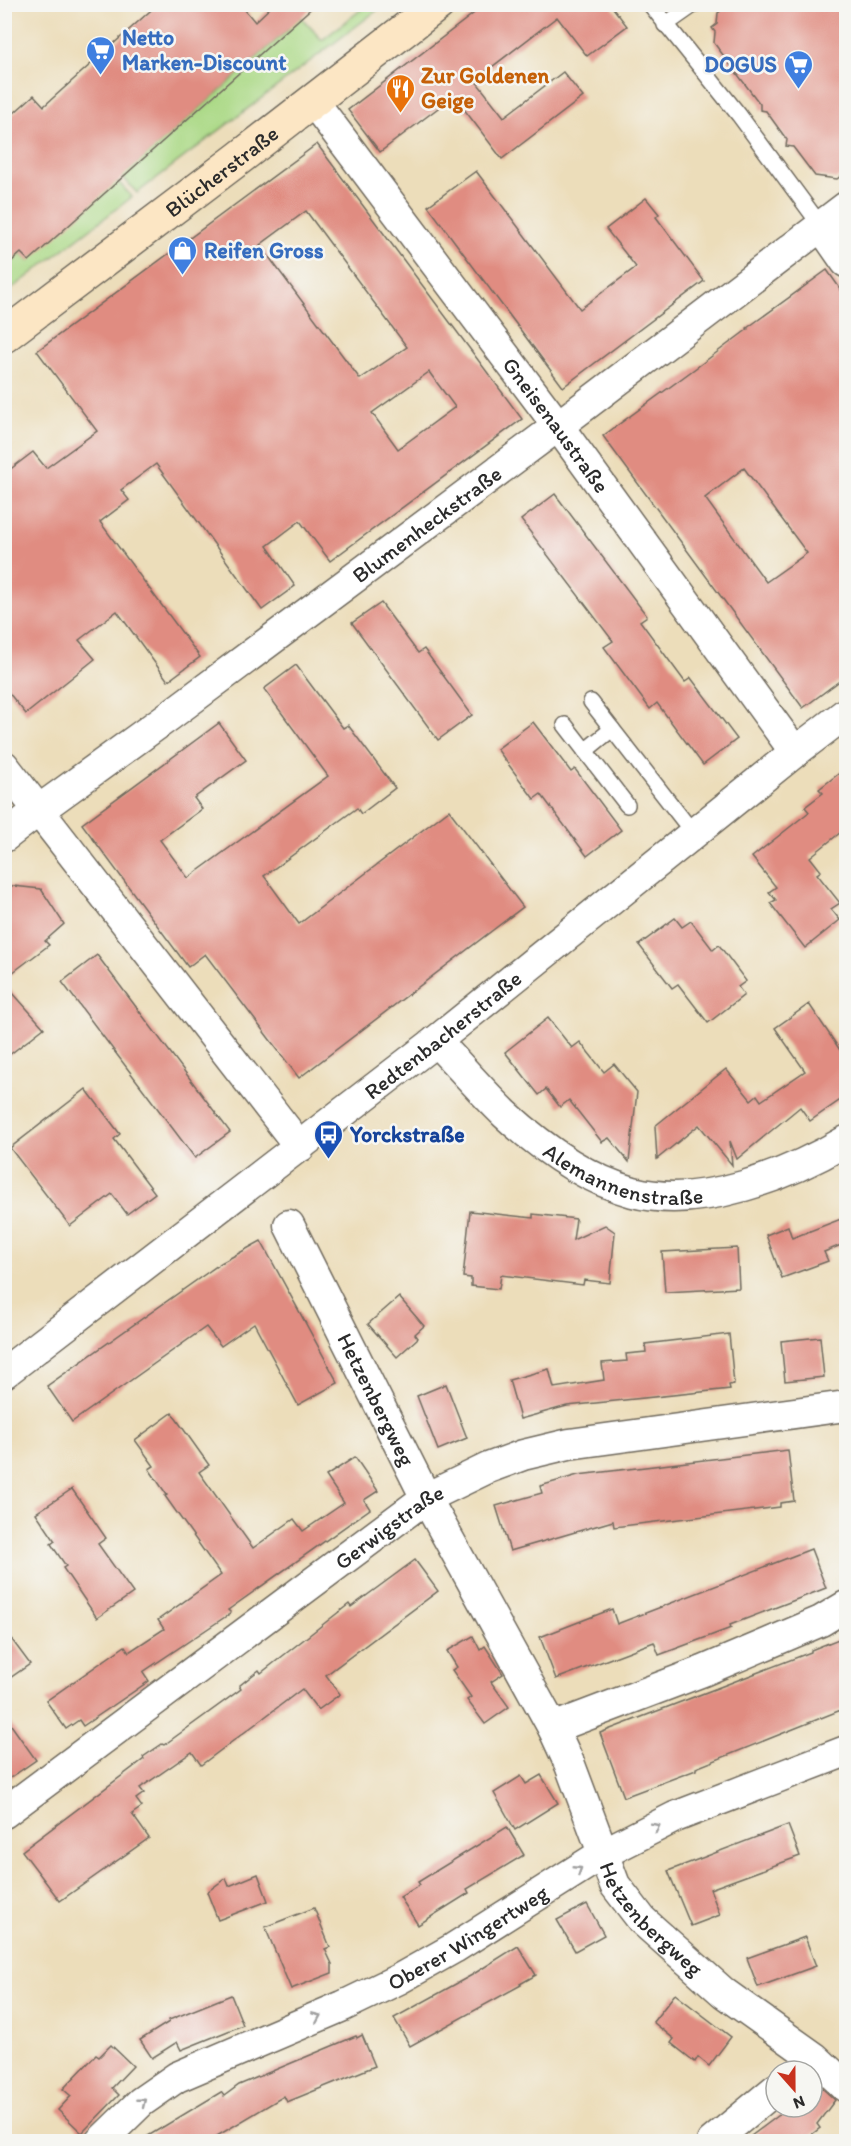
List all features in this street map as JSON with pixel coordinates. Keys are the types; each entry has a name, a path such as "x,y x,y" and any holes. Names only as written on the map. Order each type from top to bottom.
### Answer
{"main road":[{"name":"Blücherstraße","path":"4,336 438,4"}],"street":[{"name":"Gneisenaustraße","path":"313,101 558,426 795,752"},
{"name":"Blumenheckstraße","path":"4,837 558,426 846,207"},
{"path":"821,226 846,262"},
{"name":"Redtenbacherstraße","path":"4,1373 436,1041 846,713"},
{"path":"4,766 300,1147"},
{"name":"Alemannenstraße","path":"436,1041 506,1114 540,1143 601,1181 634,1192 664,1196 732,1190 794,1168 846,1141"},
{"name":"Hetzenbergweg","path":"290,1225 426,1498 553,1728 570,1764 615,1885 642,1920 800,2059"},
{"name":"Gerwigstraße","path":"4,1813 426,1498 497,1464 569,1444 846,1406"},
{"path":"553,1728 703,1671 821,1621 846,1606"},
{"name":"Oberer Wingertweg","path":"100,2142 141,2102 177,2077 343,2006 399,1979 604,1853 675,1817 846,1750"},
{"name":"Hetzenbergweg","path":"824,2075 846,2087"},
{"path":"712,2142 764,2100"}],"lane":[{"path":"650,4 745,123 821,226"},
{"path":"665,25 695,4"},
{"path":"591,702 694,834"},
{"path":"565,725 627,805"},
{"path":"585,751 612,729"}],"green space":[{"path":"267,5 290,5 322,40 367,5 384,5 137,193 98,149 129,171 289,29"},
{"path":"93,154 132,197 5,294 5,268 21,253 29,261"}],"building":[{"path":"158,4 240,4 255,22 274,4 316,4 29,261 21,253 4,268 4,122 34,95 44,106"},
{"path":"486,4 610,4 627,26 587,56 557,17 475,80 504,117 563,72 583,97 502,159 454,96 380,152 348,110"},
{"name":"DOGUS","path":"730,4 846,4 846,172 837,179 815,176 793,147 786,146 787,140 766,111 760,110 760,104 714,43 715,32 712,28 717,24 718,13"},
{"path":"317,144 522,419 330,561 300,521 267,546 295,586 262,610 156,464 121,490 129,500 100,522 200,657 168,681 117,611 79,640 95,659 26,714 4,687 4,474 33,452 46,468 97,431 37,351","holes":["306,211 407,347 360,379 260,245","429,372 455,407 398,449 372,413"]},
{"path":"476,171 580,309 636,267 606,229 646,198 659,214 656,217 704,281 563,387 428,206"},
{"path":"827,270 846,297 846,676 803,708 603,436","holes":["744,468 807,553 766,582 705,498"]},
{"path":"555,494 647,616 640,621 685,682 691,678 737,739 703,765 657,703 650,709 604,647 613,641 521,520"},
{"path":"381,603 418,653 424,649 472,715 438,740 352,623"},
{"path":"296,665 343,728 348,725 395,788 361,814 357,808 264,876 299,924 449,810 523,907 299,1078 205,954 188,967 82,824 219,723 246,760 194,798 202,809 160,840 188,878 328,776 264,689"},
{"path":"533,722 571,772 575,769 621,830 587,856 541,794 534,799 497,749"},
{"path":"846,768 846,828 810,857 821,871 817,874 840,903 831,909 840,920 805,948 770,903 776,900 769,892 776,887 752,857 809,812 805,807 823,793 819,789"},
{"path":"4,885 41,889 64,924 45,941 49,945 4,979"},
{"path":"675,918 682,927 691,921 713,950 719,945 746,981 738,987 744,995 708,1023 678,984 672,988 639,945"},
{"path":"97,955 230,1132 195,1158 62,982"},
{"path":"4,983 44,1028 4,1059"},
{"path":"809,1004 846,1059 846,1096 810,1121 800,1107 737,1159 730,1141 732,1165 699,1125 657,1159 655,1126 726,1069 751,1100 757,1095 761,1101 805,1071 775,1028"},
{"path":"548,1018 572,1048 580,1042 604,1072 614,1064 637,1092 629,1162 609,1138 602,1142 569,1100 560,1107 546,1089 539,1095 505,1052"},
{"path":"86,1089 120,1134 114,1139 155,1193 127,1214 112,1194 70,1226 10,1148"},
{"path":"470,1211 533,1218 533,1214 576,1219 573,1240 605,1225 615,1232 610,1283 584,1280 583,1285 501,1275 499,1289 471,1286 471,1278 463,1277"},
{"path":"846,1217 846,1243 824,1252 828,1261 782,1278 766,1235 788,1226 792,1238"},
{"path":"261,1241 338,1383 298,1405 254,1323 221,1346 206,1327 72,1422 47,1386 221,1263"},
{"path":"737,1248 739,1288 665,1292 662,1252"},
{"path":"399,1297 424,1326 415,1334 418,1338 397,1357 368,1324"},
{"path":"729,1334 734,1384 729,1385 730,1389 567,1406 520,1419 509,1380 549,1369 554,1388 604,1380 602,1363 627,1361 626,1354 646,1352 645,1344"},
{"path":"820,1337 824,1377 785,1381 781,1341"},
{"path":"446,1384 467,1438 438,1450 417,1396"},
{"path":"172,1413 209,1465 199,1472 253,1548 294,1519 303,1531 344,1503 326,1476 355,1457 378,1491 364,1500 370,1509 228,1610 231,1613 143,1672 149,1681 83,1726 79,1720 66,1729 46,1701 125,1646 129,1652 164,1629 158,1620 221,1575 165,1496 167,1495 149,1469 154,1466 135,1440"},
{"path":"788,1450 794,1501 780,1503 780,1507 614,1527 613,1521 510,1551 496,1506 542,1493 540,1486 578,1475"},
{"path":"72,1489 106,1538 98,1544 133,1593 97,1618 63,1568 66,1566 51,1544 55,1541 36,1513"},
{"path":"811,1549 826,1588 659,1655 654,1642 556,1679 540,1637 612,1609 617,1624"},
{"path":"415,1560 438,1591 326,1675 340,1694 318,1710 302,1689 201,1765 192,1752 140,1788 144,1793 136,1799 142,1807 132,1814 149,1838 60,1901 22,1851 144,1759 143,1757 162,1744 164,1745 241,1689 239,1686 259,1670 261,1673 349,1604 351,1607"},
{"path":"4,1629 30,1664 4,1682"},
{"path":"473,1636 480,1650 485,1646 503,1674 491,1682 509,1707 485,1724 467,1700 471,1697 452,1670 457,1667 447,1651"},
{"path":"846,1636 846,1708 624,1797 600,1733 811,1652 811,1650"},
{"path":"4,1715 36,1760 4,1782"},
{"path":"541,1775 558,1803 515,1830 494,1793 521,1776 526,1784"},
{"path":"788,1825 800,1856 710,1889 720,1915 691,1926 668,1871"},
{"path":"507,1827 524,1855 467,1889 469,1893 418,1925 400,1897 420,1885 418,1882"},
{"path":"258,1874 268,1901 218,1920 207,1892 226,1878 229,1886"},
{"path":"587,1904 604,1935 575,1951 557,1920"},
{"path":"314,1908 330,1947 325,1949 332,1964 332,1973 291,1989 265,1927"},
{"path":"805,1937 816,1966 758,1987 747,1958"},
{"path":"518,1946 536,1975 410,2046 394,2018 472,1975"},
{"path":"675,1994 731,2037 709,2066 698,2057 695,2062 671,2043 674,2039 653,2022"},
{"path":"231,1995 243,2025 181,2050 177,2042 152,2058 140,2040 169,2020"},
{"path":"362,2035 375,2066 287,2102 284,2096 207,2142 138,2142 221,2092 224,2096 239,2085"},
{"path":"111,2045 133,2066 112,2088 119,2095 82,2133 58,2110 71,2096 63,2089 96,2055 99,2057"},
{"path":"824,2090 835,2100 824,2115"},
{"path":"774,2119 821,2119 817,2124 820,2128 802,2142 743,2142"}],"place":[{"name":"Netto Marken-Discount","path":"101,76"},
{"name":"DOGUS","path":"798,90"},
{"name":"Zur Goldenen Geige","path":"400,114"},
{"name":"Reifen Gross","path":"183,276"},
{"name":"Yorckstraße","path":"329,1160"}]}
